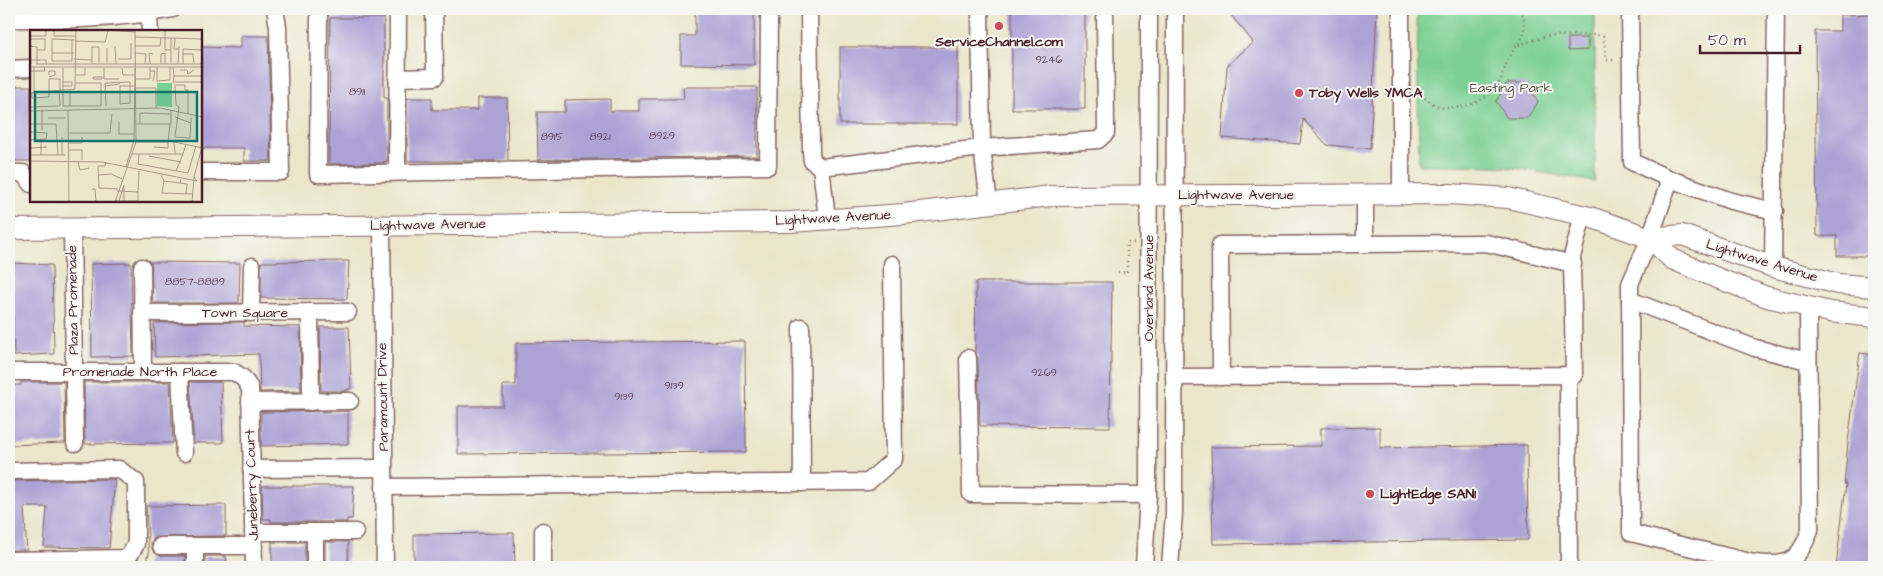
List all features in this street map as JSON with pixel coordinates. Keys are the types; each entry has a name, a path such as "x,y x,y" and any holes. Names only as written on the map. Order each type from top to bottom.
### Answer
{"main road":[{"name":"Lightwave Avenue","path":"9,229 791,222 903,214 1051,196 1450,194 1508,198 1582,215 1650,238 1672,258 1767,297 1830,312 1874,317"},
{"name":"Lightwave Avenue","path":"1650,238 1682,235 1773,267 1838,284 1874,287"}],"street":[{"path":"9,19 62,20 104,14 173,9"},
{"path":"202,172 281,172 278,27 275,9"},
{"path":"319,9 318,174 768,166 769,9"},
{"path":"398,9 398,172"},
{"path":"398,78 435,77 434,9"},
{"path":"809,9 811,152 812,161 821,167 982,148 1098,140 1106,133 1106,9"},
{"path":"980,9 982,148 989,203"},
{"name":"Overland Avenue","path":"1144,567 1148,495 1148,9"},
{"name":"Overland Avenue","path":"1170,567 1174,514 1175,9"},
{"path":"1401,9 1401,194"},
{"path":"1630,9 1632,162 1670,180 1731,201 1775,211"},
{"path":"1773,267 1776,9"},
{"path":"148,11 150,30"},
{"path":"9,69 30,68"},
{"path":"821,167 827,219"},
{"path":"9,173 23,173 30,183"},
{"path":"1670,180 1650,238 1630,284 1631,533 1754,563 1774,565 1788,562 1804,547 1810,530 1808,307"},
{"path":"1365,194 1365,244"},
{"path":"1174,377 1574,375 1572,257 1582,215"},
{"name":"Paramount Drive","path":"382,226 385,567"},
{"name":"Plaza Promenade","path":"72,228 75,443"},
{"path":"1221,377 1220,244 1486,243 1572,264"},
{"path":"384,487 868,482 894,459 892,264"},
{"path":"250,313 252,266"},
{"path":"142,267 142,372"},
{"path":"1630,300 1755,348 1808,361"},
{"path":"310,312 311,402"},
{"name":"Town Square","path":"142,313 348,312"},
{"path":"801,327 802,483"},
{"path":"968,358 971,494 1148,495"},
{"name":"Promenade North Place","path":"9,372 234,372 243,378 250,388 250,402"},
{"path":"180,372 184,453"},
{"path":"1566,567 1569,564 1568,375"},
{"path":"250,402 350,401"},
{"name":"Juneberry Court","path":"250,402 254,567"},
{"path":"251,469 384,468"},
{"path":"9,471 119,469 136,482 136,544 128,558 60,563 9,560"},
{"path":"543,531 543,567"},
{"path":"315,532 315,567"},
{"path":"161,546 195,546 315,532 355,532"},
{"path":"195,546 195,567"}],"path":[{"path":"1401,94 1423,96 1436,106 1444,108 1463,107 1480,101 1492,92 1502,79 1511,54 1518,45 1525,28 1522,12 1519,9"},
{"path":"1518,45 1547,36 1596,35 1603,36 1607,60 1630,59"},
{"path":"1118,272 1127,273 1127,243 1149,243"}],"green space":[{"name":"Easting Park","path":"1417,9 1595,9 1595,182 1494,166 1419,165"}],"building":[{"path":"695,9 754,9 754,65 681,64 681,36 695,36"},
{"path":"1012,9 1085,9 1085,109 1012,109"},
{"name":"Toby Wells YMCA","path":"1226,9 1377,9 1370,149 1327,145 1303,119 1300,144 1222,138 1227,66 1253,42"},
{"path":"1874,14 1874,256 1837,256 1837,236 1817,236 1815,31 1840,31 1840,15"},
{"path":"330,18 384,18 384,98 387,98 387,161 384,161 384,163 329,164"},
{"path":"241,36 268,36 271,161 244,161 244,148 202,148 202,47 241,48"},
{"path":"1568,38 1588,38 1588,50 1568,51"},
{"path":"840,47 958,47 958,124 840,124"},
{"path":"1507,83 1526,83 1538,102 1527,118 1507,118 1496,101"},
{"path":"9,86 30,86 30,161 9,161"},
{"path":"683,87 757,87 757,156 538,160 537,112 565,112 565,100 610,99 610,111 639,111 639,99 684,99"},
{"path":"407,98 432,98 432,110 478,110 478,98 507,98 508,161 407,161"},
{"path":"349,261 347,299 261,298 261,262"},
{"path":"151,262 240,263 239,303 153,303"},
{"path":"12,263 52,265 54,354 14,356"},
{"path":"131,263 133,356 92,357 91,264"},
{"path":"976,282 1112,282 1110,427 980,426 978,358 975,351"},
{"path":"244,322 244,326 300,327 301,391 260,392 259,354 155,357 154,323"},
{"path":"320,327 349,327 351,389 347,389 347,391 321,391"},
{"path":"745,341 746,452 458,454 458,406 503,406 503,385 516,385 516,343"},
{"path":"1860,353 1874,355 1874,567 1836,567 1846,484 1844,484 1848,442"},
{"path":"21,382 64,382 65,443 9,445 9,385 21,385"},
{"path":"84,382 170,382 173,443 85,444"},
{"path":"190,382 221,382 223,443 194,443"},
{"path":"348,411 348,444 261,446 261,412"},
{"name":"LightEdge SAN1","path":"1380,427 1380,448 1527,445 1528,540 1213,544 1211,447 1321,446 1321,428"},
{"path":"115,479 109,548 44,547 47,507 24,507 27,550 9,550 9,481"},
{"path":"262,486 354,486 352,519 347,519 347,522 271,522 271,519 263,519"},
{"path":"226,505 226,536 156,537 152,541 153,551 161,556 185,556 185,567 147,567 147,556 149,556 146,506"},
{"path":"514,533 515,567 414,567 414,534"},
{"path":"272,542 305,542 305,567 272,567"},
{"path":"325,542 348,542 348,567 325,567"},
{"path":"205,556 226,556 227,567 205,567"}],"place":[{"name":"ServiceChannel.com","path":"999,26"},
{"name":"Toby Wells YMCA","path":"1299,93"},
{"name":"LightEdge SAN1","path":"1370,494"}]}
